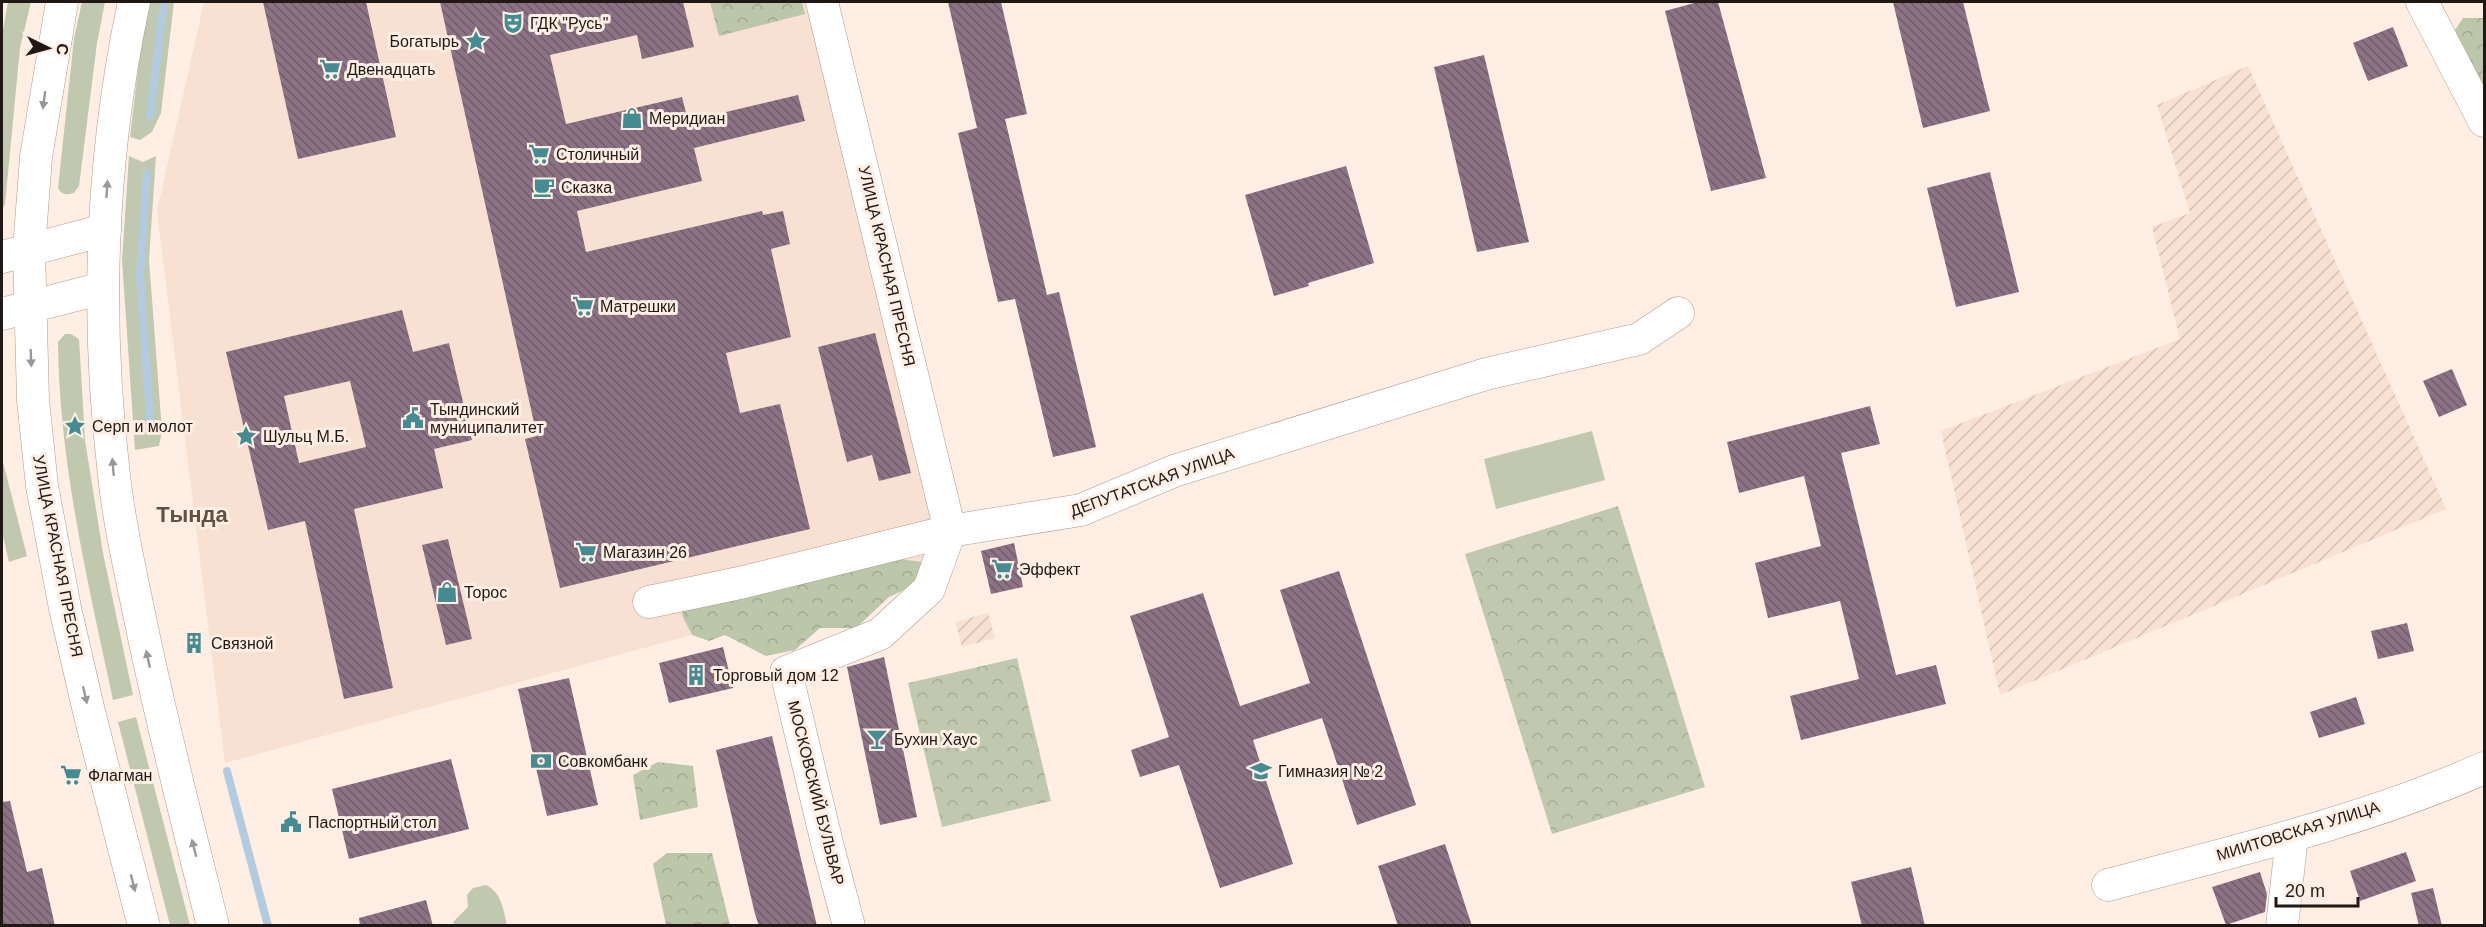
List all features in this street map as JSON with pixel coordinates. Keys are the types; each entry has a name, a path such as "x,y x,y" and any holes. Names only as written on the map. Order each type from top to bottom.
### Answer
{"street":[{"name":"УЛИЦА КРАСНАЯ ПРЕСНЯ","path":"62,2 36,157 15,253 15,311 33,400 42,486 65,608 82,684 144,926"},
{"path":"134,2 123,52 110,139 103,288 106,390 114,476 128,563 163,727 213,926"},
{"name":"УЛИЦА КРАСНАЯ ПРЕСНЯ","path":"822,2 950,531"},
{"path":"2422,2 2484,121"},
{"path":"15,253 105,230"},
{"path":"15,311 103,288"},
{"name":"ДЕПУТАТСКАЯ УЛИЦА","path":"649,602 744,582 950,531 1081,510 1174,471 1475,378 1639,339 1678,313"},
{"name":"МОСКОВСКИЙ БУЛЬВАР","path":"849,926 786,672 880,634 929,590 950,531"},
{"name":"МИИТОВСКАЯ УЛИЦА","path":"2108,885 2292,836 2437,789 2484,768"},
{"path":"2282,926 2292,836"}],"shaded area":[{"path":"204,2 816,2 957,562 225,763 157,211"},
{"path":"2248,66 2446,509 2000,695 1941,431 2180,339 2152,227 2190,213 2157,105"},
{"path":"988,613 995,638 962,647 955,622"}],"green space":[{"path":"8,2 31,2 20,48 5,204 2,210 2,35"},
{"path":"82,2 105,2 97,43 79,186 74,193 66,194 58,188 74,38"},
{"path":"146,2 174,2 161,113 152,132 140,140 130,137"},
{"path":"710,2 802,2 805,14 719,36"},
{"path":"2463,18 2484,18 2484,118 2451,36"},
{"path":"129,156 143,162 156,156 149,260 162,431 159,446 135,450 122,260"},
{"path":"65,334 71,334 79,339 85,440 103,553 133,695 113,700 76,522 69,477 58,342"},
{"path":"1592,431 1605,480 1496,509 1484,459"},
{"path":"2,458 27,556 9,562 2,532"},
{"path":"1618,506 1705,787 1552,834 1465,554"},
{"path":"880,556 921,562 923,581 889,597 856,628 820,628 795,650 766,656 725,635 709,641 692,635 682,615 684,602"},
{"path":"1017,658 1051,801 942,827 908,683"},
{"path":"136,717 190,925 170,925 118,722"},
{"path":"658,762 693,766 698,807 640,820 633,775"},
{"path":"667,853 712,853 730,925 666,925 653,864"},
{"path":"486,885 499,897 507,925 454,925 453,922 468,907 467,895 473,888"}],"building":[{"name":"Двенадцать","path":"263,2 366,2 396,137 298,159"},
{"path":"440,2 683,2 694,47 642,59 637,35 550,55 566,124 682,97 688,121 798,95 805,121 694,148 702,181 577,211 586,252 762,211 763,215 783,211 790,244 771,249 791,337 726,353 740,413 780,404 810,529 560,588 525,439 537,436"},
{"path":"948,2 1001,2 1027,114 1005,119 1047,295 1059,292 1096,447 1053,457 1015,299 998,302 958,133 977,128"},
{"path":"1698,2 1718,2 1766,178 1711,191 1665,11"},
{"path":"1893,2 1963,2 1990,111 1923,128"},
{"path":"2393,27 2408,66 2368,81 2353,43"},
{"path":"1484,55 1529,242 1477,252 1434,67"},
{"path":"1346,166 1374,263 1274,296 1245,195"},
{"path":"1990,172 2019,292 1956,307 1927,188"},
{"name":"Тындинский муниципалитет","path":"402,310 413,352 449,343 472,440 434,449 443,488 354,509 393,688 344,699 305,521 268,530 226,352","holes":["350,381 366,447 299,463 284,396"]},
{"path":"875,333 911,473 879,481 872,455 847,462 818,347"},
{"path":"2452,369 2467,405 2439,417 2423,381"},
{"path":"1870,406 1880,444 1841,453 1896,675 1936,665 1946,704 1801,740 1790,696 1859,679 1840,601 1768,618 1755,563 1821,546 1804,476 1739,493 1727,442"},
{"name":"Торос","path":"448,539 472,639 446,645 422,545"},
{"name":"Эффект","path":"1014,543 1023,587 991,594 981,551"},
{"path":"1339,571 1416,805 1357,825 1322,718 1253,740 1293,864 1220,888 1179,765 1140,777 1131,750 1169,737 1130,616 1203,593 1240,706 1310,683 1280,590"},
{"path":"2407,623 2414,651 2378,659 2371,631"},
{"name":"Торговый дом 12","path":"723,647 733,688 669,703 659,663"},
{"path":"884,657 917,817 880,825 847,667"},
{"path":"569,678 598,805 547,816 518,689"},
{"path":"2356,697 2365,724 2319,738 2310,712"},
{"path":"772,736 817,926 759,926 716,750"},
{"path":"451,759 469,829 349,859 332,789"},
{"path":"10,801 27,872 42,868 55,926 2,926 2,802"},
{"path":"1445,844 1472,926 1398,926 1378,866"},
{"path":"2406,852 2416,881 2360,901 2350,871"},
{"path":"1911,867 1925,926 1862,926 1851,882"},
{"path":"2260,872 2267,894 2265,912 2226,925 2212,887"},
{"path":"2433,888 2442,926 2419,926 2411,893"},
{"path":"426,900 433,926 360,926 359,918"}],"waterway":[{"path":"150,116 164,2"},
{"path":"147,173 140,276 151,431"},
{"path":"227,771 268,926"}],"place":[{"name":"ГДК \"Русь\"","path":"513,23"},
{"name":"Богатырь","path":"476,41"},
{"name":"Двенадцать","path":"330,69"},
{"name":"Меридиан","path":"632,118"},
{"name":"Столичный","path":"539,154"},
{"name":"Сказка","path":"544,187"},
{"name":"Матрешки","path":"583,306"},
{"name":"Тындинский муниципалитет","path":"413,418"},
{"name":"Серп и молот","path":"75,426"},
{"name":"Шульц М.Б.","path":"246,436"},
{"name":"Магазин 26","path":"586,552"},
{"name":"Эффект","path":"1002,569"},
{"name":"Торос","path":"447,592"},
{"name":"Связной","path":"194,643"},
{"name":"Торговый дом 12","path":"696,675"},
{"name":"Бухин Хаус","path":"877,739"},
{"name":"Совкомбанк","path":"541,761"},
{"name":"Гимназия № 2","path":"1261,771"},
{"name":"Флагман","path":"71,775"},
{"name":"Паспортный стол","path":"291,822"}],"district":[{"name":"Тында","path":"192,514"}]}
